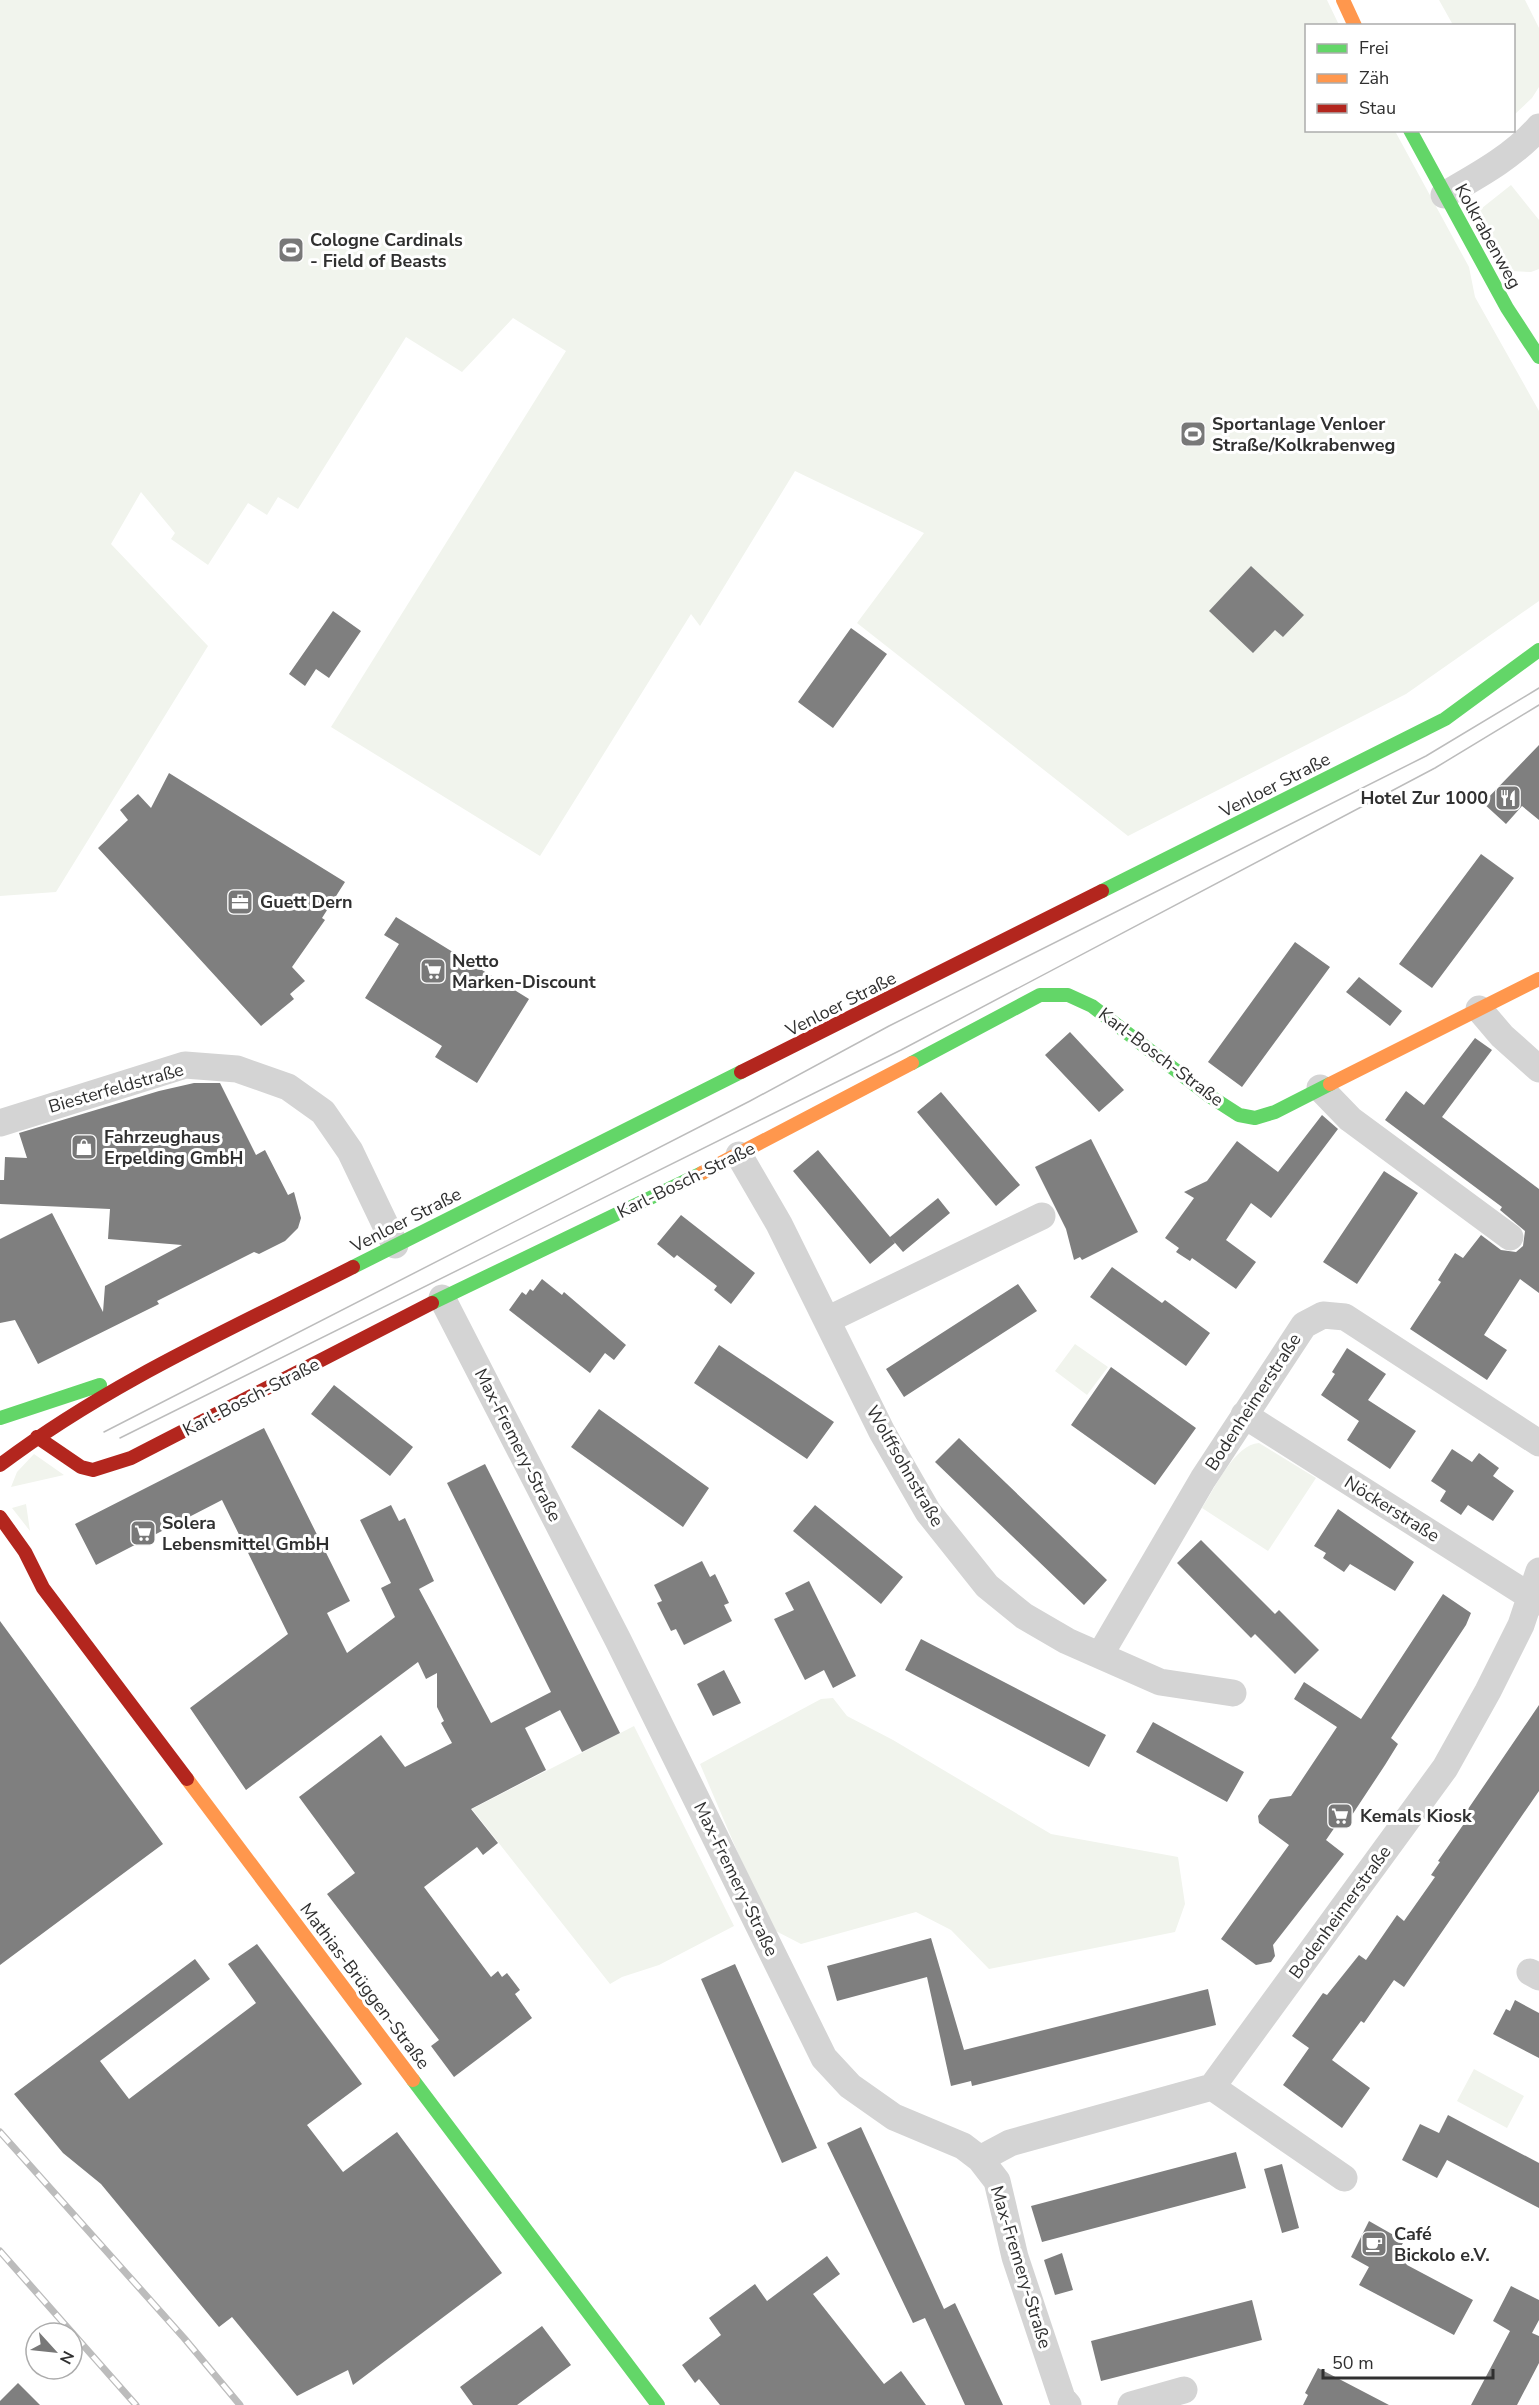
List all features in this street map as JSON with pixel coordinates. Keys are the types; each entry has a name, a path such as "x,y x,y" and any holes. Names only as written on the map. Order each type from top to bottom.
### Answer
{"street":[{"path":"1343,0 1354,24"},
{"path":"1444,195 1479,175 1529,139 1539,128"},
{"name":"Kolkrabenweg","path":"1411,132 1510,312 1539,357"},
{"path":"1510,312 1532,324"},
{"name":"Venloer Straße","path":"0,1465 37,1437 147,1371 1445,719 1539,650"},
{"name":"Karl-Bosch-Straße","path":"37,1437 81,1467 93,1470 131,1458 442,1298 739,1155 1040,995 1068,995 1092,1006 1208,1095 1239,1115 1255,1118 1275,1112 1539,978"},
{"path":"1479,1009 1502,1036 1539,1069"},
{"name":"Biesterfeldstraße","path":"0,1123 185,1065 237,1069 288,1087 323,1112 350,1151 395,1245"},
{"path":"1320,1088 1350,1119 1510,1238"},
{"name":"Wolffsohnstraße","path":"739,1155 779,1224 882,1432 928,1512 987,1586 1024,1616 1067,1641 1160,1682 1233,1693"},
{"path":"827,1320 1042,1216"},
{"name":"Max-Fremery-Straße","path":"442,1298 613,1630 824,2058 850,2086 894,2116 963,2146 980,2159 996,2181 1015,2257 1062,2398 1068,2405"},
{"name":"Bodenheimerstraße","path":"1100,1655 1160,1549 1244,1415 1304,1325 1323,1315 1345,1317 1539,1443"},
{"name":"Venloer Straße","path":"0,1418 21,1409 147,1371"},
{"name":"Nöckerstraße","path":"1244,1415 1536,1599"},
{"name":"Mathias-Brüggen-Straße","path":"0,1517 26,1552 43,1588 658,2405"},
{"name":"Mathias-Brüggen-Straße","path":"16,1567 43,1588"},
{"name":"Bodenheimerstraße","path":"1212,2087 1444,1768 1488,1691 1536,1599 1539,1571"},
{"path":"980,2159 1010,2143 1212,2087 1344,2178"},
{"path":"1131,2405 1184,2390"}],"shaded area":[{"path":"0,0 1327,0 1339,24 1305,24 1305,132 1396,132 1469,267 1475,297 1539,411 1539,601 1406,694 1128,836 857,623 924,533 795,471 700,626 691,614 540,856 331,727 566,351 513,318 462,372 406,337 298,509 278,497 267,515 248,503 208,565 171,539 175,533 141,492 111,544 208,646 56,892 0,896"},
{"path":"1439,0 1525,0 1539,28 1539,87 1532,98 1515,114 1515,24 1452,24"},
{"path":"1511,185 1539,220 1539,269 1531,272 1510,271 1477,212"},
{"path":"1075,1344 1108,1367 1087,1395 1055,1371"},
{"path":"1259,1443 1316,1478 1268,1551 1202,1508 1226,1468 1242,1451 1250,1445"},
{"path":"34,1454 64,1475 11,1487 17,1472"},
{"path":"26,1504 30,1531 12,1508"},
{"path":"833,1698 847,1716 893,1740 1051,1834 1178,1857 1185,1904 1175,1932 989,1969 951,1930 916,1912 801,1944 770,1928 700,1764 821,1699"},
{"path":"634,1726 734,1926 659,1965 622,1977 610,1984 472,1809"},
{"path":"1474,2069 1524,2096 1507,2128 1457,2101"}],"building":[{"path":"1251,566 1304,615 1283,637 1275,630 1253,653 1209,611"},
{"path":"333,611 361,631 329,678 316,669 305,686 289,674"},
{"path":"851,628 887,654 833,728 798,702"},
{"path":"1539,745 1539,820 1522,806 1506,824 1483,803"},
{"name":"Guett Dern","path":"169,773 345,882 322,918 325,920 292,967 305,981 290,994 294,999 261,1026 98,848 128,820 120,810 138,794 151,808"},
{"path":"1481,854 1514,878 1432,988 1399,964"},
{"name":"Netto Marken-Discount","path":"396,917 529,999 477,1083 435,1057 442,1046 365,998 399,944 384,935"},
{"path":"1295,942 1330,967 1242,1087 1208,1062"},
{"path":"1359,977 1402,1011 1390,1026 1346,992"},
{"path":"1070,1032 1124,1090 1099,1112 1045,1055"},
{"path":"1475,1038 1492,1050 1442,1117 1539,1189 1539,1293 1520,1279 1484,1335 1507,1350 1487,1380 1410,1329 1441,1282 1438,1280 1455,1253 1463,1258 1481,1235 1501,1250 1516,1252 1523,1246 1525,1231 1500,1210 1502,1207 1385,1120 1406,1091 1424,1105"},
{"path":"194,1083 220,1083 256,1155 265,1150 288,1195 294,1192 301,1218 298,1228 285,1241 259,1254 254,1252 157,1301 159,1304 38,1364 15,1320 0,1323 0,1239 52,1213 103,1312 105,1286 182,1245 108,1239 110,1209 0,1204 0,1180 4,1180 5,1157 27,1158 19,1133 159,1091"},
{"path":"941,1092 1020,1185 996,1206 917,1112"},
{"path":"1322,1115 1338,1129 1271,1218 1251,1203 1226,1240 1256,1262 1236,1289 1192,1258 1190,1261 1176,1252 1179,1248 1165,1238 1194,1198 1184,1192 1207,1181 1237,1141 1278,1172"},
{"path":"1091,1139 1138,1232 1082,1260 1080,1257 1074,1260 1066,1229 1035,1167"},
{"path":"818,1150 895,1243 870,1264 793,1171"},
{"path":"1384,1171 1418,1193 1357,1284 1323,1262"},
{"path":"938,1198 950,1213 903,1252 890,1237"},
{"path":"681,1215 755,1273 731,1304 714,1290 717,1286 677,1255 674,1258 657,1244"},
{"path":"1112,1267 1162,1303 1165,1300 1210,1333 1186,1366 1090,1297"},
{"path":"542,1279 562,1295 564,1292 626,1345 614,1360 605,1353 590,1373 509,1310 522,1292 526,1295 530,1289 533,1291"},
{"path":"1018,1284 1037,1311 904,1397 886,1369"},
{"path":"719,1345 834,1422 807,1459 694,1383"},
{"path":"1347,1348 1386,1374 1368,1400 1416,1431 1390,1469 1347,1440 1359,1421 1321,1395 1335,1374 1332,1372"},
{"path":"1111,1367 1196,1428 1155,1485 1071,1425"},
{"path":"334,1385 413,1447 390,1476 311,1414"},
{"path":"599,1409 709,1488 683,1527 571,1447"},
{"path":"264,1428 350,1601 327,1613 347,1653 395,1617 381,1588 391,1583 360,1520 391,1505 399,1521 405,1518 434,1581 419,1589 491,1723 551,1692 447,1483 485,1464 620,1733 582,1752 560,1710 525,1728 546,1770 471,1809 498,1843 483,1855 477,1847 424,1887 491,1977 498,1971 502,1977 507,1973 520,1990 515,1994 532,2018 454,2077 431,2046 439,2040 327,1894 355,1873 299,1797 381,1735 405,1767 452,1743 441,1723 444,1721 437,1707 437,1673 426,1679 418,1662 246,1790 190,1708 288,1634 222,1500 96,1565 75,1524"},
{"path":"959,1438 1107,1580 1084,1605 935,1462"},
{"path":"1452,1449 1472,1462 1479,1453 1499,1468 1493,1476 1514,1491 1493,1521 1468,1505 1461,1515 1440,1501 1446,1491 1431,1481"},
{"path":"815,1505 903,1577 881,1604 793,1531"},
{"path":"1338,1509 1414,1562 1395,1591 1350,1564 1344,1572 1323,1558 1326,1553 1314,1546"},
{"path":"1201,1540 1275,1614 1279,1610 1319,1650 1295,1674 1255,1634 1251,1638 1177,1563"},
{"path":"702,1561 710,1577 715,1574 729,1603 724,1605 732,1621 684,1645 676,1629 671,1631 657,1603 662,1601 654,1585"},
{"path":"809,1581 856,1676 833,1688 824,1670 805,1680 774,1619 794,1610 785,1593"},
{"path":"1443,1594 1471,1613 1466,1625 1391,1738 1398,1744 1385,1765 1352,1815 1346,1811 1326,1840 1344,1854 1273,1945 1275,1956 1271,1962 1256,1965 1221,1939 1289,1845 1259,1823 1258,1816 1270,1799 1291,1796 1337,1727 1294,1699 1304,1682 1361,1719"},
{"path":"0,1621 163,1844 0,1965"},
{"path":"921,1639 1106,1735 1089,1767 905,1670"},
{"path":"724,1670 741,1703 713,1716 697,1684"},
{"path":"1539,1705 1539,1791 1404,1987 1394,1980 1364,2023 1361,2021 1332,2060 1370,2088 1342,2128 1283,2085 1309,2048 1292,2036 1323,1993 1327,1995 1359,1955 1366,1960 1397,1915 1404,1921 1435,1877 1431,1875 1440,1862 1438,1861 1470,1815 1466,1812"},
{"path":"1153,1722 1244,1772 1227,1802 1136,1752"},
{"path":"931,1938 964,2050 1208,1989 1216,2025 972,2086 971,2081 951,2086 927,1977 837,2001 827,1966"},
{"path":"257,1944 362,2084 307,2125 343,2172 397,2132 502,2273 353,2385 348,2370 297,2396 232,2317 219,2327 101,2184 63,2153 14,2094 195,1959 210,1979 100,2061 129,2099 256,2003 228,1964"},
{"path":"735,1964 817,2148 782,2163 701,1979"},
{"path":"1515,2000 1539,2013 1539,2058 1493,2034 1506,2009 1510,2011"},
{"path":"1448,2115 1539,2163 1539,2208 1447,2160 1437,2178 1402,2160 1420,2124 1439,2133"},
{"path":"861,2127 944,2309 955,2303 1003,2405 965,2405 925,2318 913,2323 827,2143"},
{"path":"1236,2152 1246,2188 1042,2242 1031,2206"},
{"path":"1282,2164 1299,2228 1282,2233 1264,2169"},
{"path":"1369,2221 1404,2241 1398,2252 1407,2265 1473,2300 1454,2335 1359,2285 1369,2267 1351,2257"},
{"path":"1062,2253 1073,2290 1055,2295 1044,2260"},
{"path":"827,2256 840,2274 813,2294 884,2384 901,2371 926,2405 720,2405 699,2379 695,2383 682,2365 721,2335 709,2318 755,2284 767,2301"},
{"path":"1511,2286 1539,2300 1539,2320 1532,2333 1539,2336 1539,2363 1517,2405 1471,2405 1510,2331 1493,2321"},
{"path":"1252,2300 1262,2340 1101,2381 1091,2341"},
{"path":"542,2326 571,2365 517,2405 473,2405 460,2387"},
{"path":"1318,2368 1389,2405 1303,2405 1308,2395 1305,2393"},
{"path":"18,2383 40,2405 0,2405 0,2401"}],"tram line":[{"path":"104,1432 750,1101 889,1026 1426,756 1539,688"},
{"path":"120,1438 901,1050 1435,768 1539,705"}],"railway":[{"path":"0,2132 184,2338 240,2405"},
{"path":"0,2251 136,2405"}],"traffic: fast":[{"path":"1411,132 1507,308 1539,357"},
{"path":"1102,891 1445,719 1539,650"},
{"path":"912,1063 1040,995 1068,995 1092,1006 1208,1095 1239,1115 1255,1118 1275,1112 1330,1084"},
{"path":"353,1267 741,1072"},
{"path":"432,1303 702,1173"},
{"path":"0,1418 100,1385"},
{"path":"413,2080 658,2405"}],"traffic: slow":[{"path":"1343,0 1354,24"},
{"path":"1330,1084 1539,979"},
{"path":"702,1173 912,1063"},
{"path":"187,1779 413,2080"}],"traffic: jam":[{"path":"741,1072 1102,891"},
{"path":"0,1465 41,1435 128,1382 353,1267"},
{"path":"37,1437 81,1467 93,1470 131,1458 432,1303"},
{"path":"0,1517 25,1552 43,1588 187,1779"}],"place":[{"name":"Cologne Cardinals - Field of Beasts","path":"291,250"},
{"name":"Sportanlage Venloer Straße/Kolkrabenweg","path":"1193,434"},
{"name":"Hotel Zur 1000","path":"1508,798"},
{"name":"Guett Dern","path":"240,902"},
{"name":"Netto Marken-Discount","path":"433,971"},
{"name":"Fahrzeughaus Erpelding GmbH","path":"84,1147"},
{"name":"Solera Lebensmittel GmbH","path":"143,1533"},
{"name":"Kemals Kiosk","path":"1340,1816"},
{"name":"Café Bickolo e.V.","path":"1374,2244"}]}
